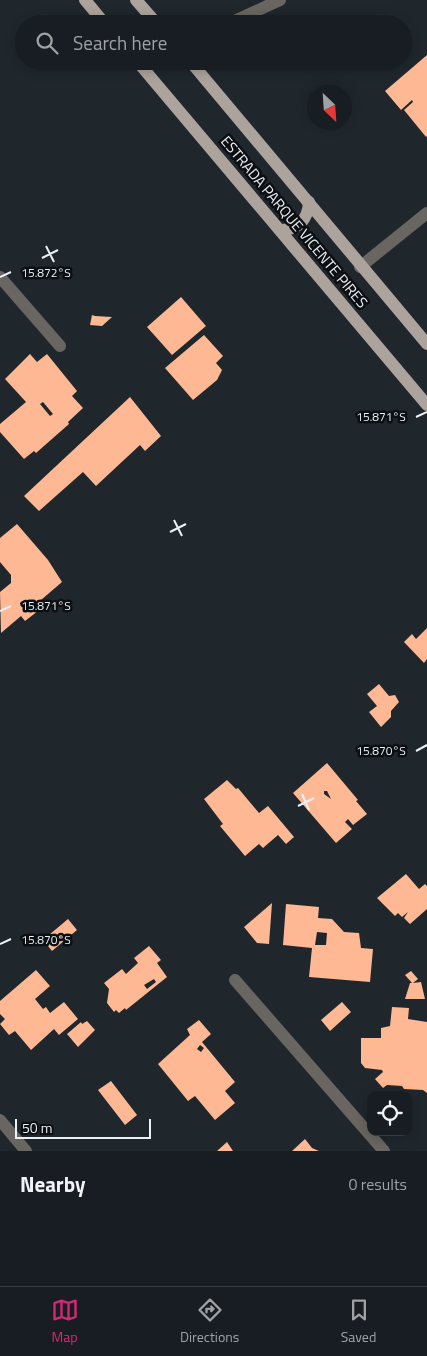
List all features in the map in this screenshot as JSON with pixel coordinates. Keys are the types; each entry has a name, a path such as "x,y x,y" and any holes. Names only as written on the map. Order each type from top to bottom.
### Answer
{"main road":[{"path":"85,0 98,15"},
{"path":"136,0 149,15"},
{"name":"ESTRADA PARQUE VICENTE PIRES","path":"145,70 427,404"},
{"name":"ESTRADA PARQUE VICENTE PIRES","path":"198,70 309,202 360,267 427,344"},
{"path":"280,230 298,226 309,211 309,202"}],"street":[{"path":"248,15 280,0"},
{"path":"360,267 427,213"},
{"path":"0,277 60,346"},
{"path":"234,980 384,1151"},
{"path":"0,1120 26,1151"}],"building":[{"path":"427,55 426,137 404,110 413,102 412,100 401,110 385,91 410,70 412,70 412,68"},
{"path":"181,297 206,326 172,355 147,327"},
{"path":"92,315 112,317 102,326 90,325"},
{"path":"204,335 223,356 216,363 222,370 217,380 193,400 165,368"},
{"path":"30,354 37,362 47,354 77,391 72,396 83,408 68,422 69,424 36,453 34,451 24,459 0,432 0,424 26,402 5,379","holes":["43,402 53,414 50,416 40,404"]},
{"path":"130,397 161,436 145,451 140,445 96,486 83,472 39,511 24,496"},
{"path":"17,524 48,560 62,582 34,606 38,611 25,621 21,616 1,633 0,592 11,583 11,575 0,562 0,538"},
{"path":"427,628 427,659 424,663 404,642 412,634 416,639"},
{"path":"379,684 389,696 395,695 399,702 391,711 391,717 381,727 369,712 377,706 367,694"},
{"path":"327,763 358,800 356,801 367,814 353,825 348,819 345,822 352,829 336,843 293,793","holes":["324,791 327,791 331,799 324,794"]},
{"path":"227,780 236,789 238,788 259,813 268,806 294,837 286,844 278,835 263,848 259,844 245,856 220,826 223,824 204,799"},
{"path":"406,874 419,889 425,884 427,886 427,909 410,924 404,918 408,912 402,917 398,913 395,916 377,898"},
{"path":"272,903 269,944 257,943 244,927"},
{"path":"286,904 319,907 318,918 332,919 344,932 359,933 361,948 373,949 370,982 309,977 312,948 283,945","holes":["317,932 327,933 326,945 315,945"]},
{"path":"68,919 77,930 52,951 43,940"},
{"path":"149,946 161,960 157,963 167,977 126,1010 125,1008 119,1013 116,1010 114,1012 107,1003 109,989 104,983 122,969 126,974 138,963 134,958","holes":["154,979 156,982 147,989 144,985"]},
{"path":"36,970 50,986 35,999 43,1009 46,1007 50,1013 64,1002 78,1019 59,1035 54,1029 31,1050 15,1031 9,1035 0,1024 5,1019 0,1014 0,1001"},
{"path":"411,971 418,979 413,983 421,982 425,999 405,999 410,983 412,983 405,975"},
{"path":"342,1002 351,1012 330,1031 321,1020"},
{"path":"392,1007 409,1008 408,1019 427,1022 427,1093 423,1090 404,1089 402,1086 387,1085 383,1088 375,1079 383,1072 382,1070 365,1068 361,1063 361,1038 381,1038 381,1028 390,1026"},
{"path":"199,1020 211,1034 202,1042 235,1082 225,1091 235,1103 215,1120 195,1096 188,1101 158,1064 190,1035 187,1029","holes":["200,1045 204,1048 201,1052 197,1049"]},
{"path":"87,1021 95,1030 78,1047 67,1034 81,1022 82,1024"},
{"path":"111,1081 137,1115 125,1125 98,1090"},
{"path":"305,1139 312,1148 319,1151 292,1151"},
{"path":"227,1142 233,1151 217,1151"}]}
